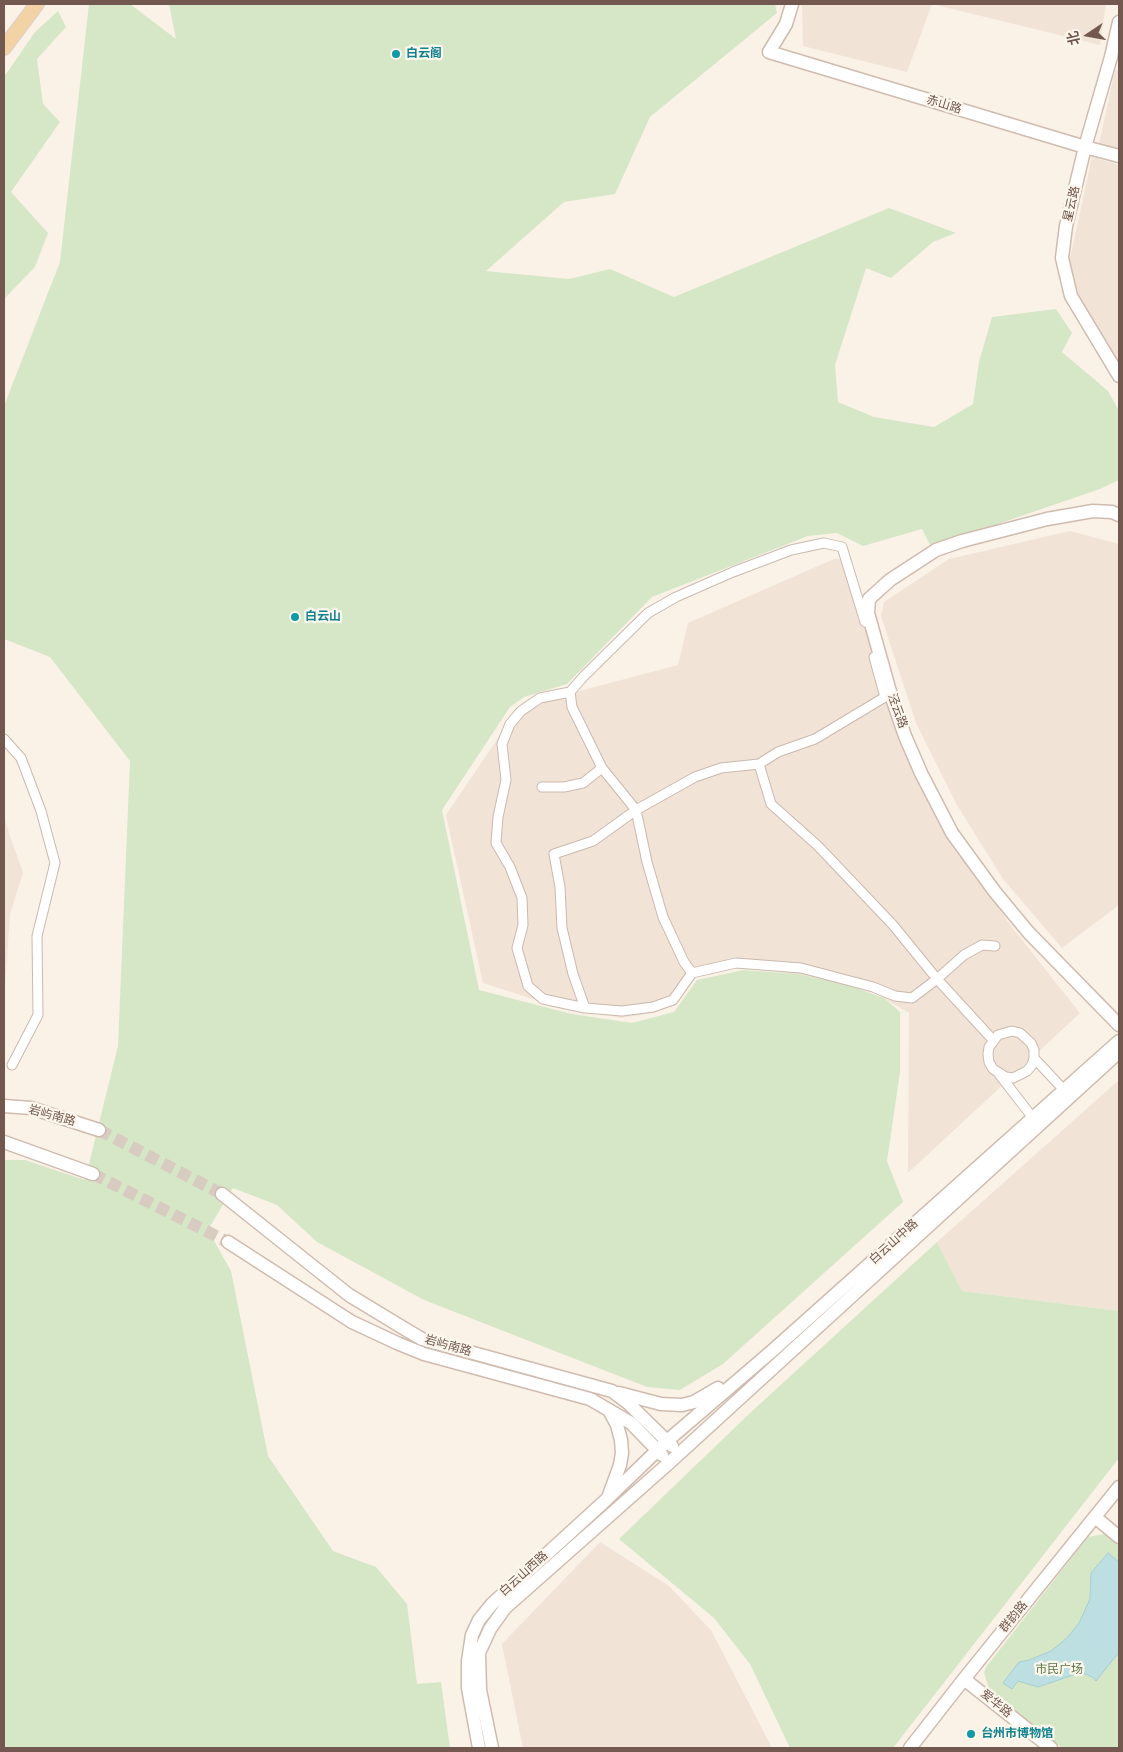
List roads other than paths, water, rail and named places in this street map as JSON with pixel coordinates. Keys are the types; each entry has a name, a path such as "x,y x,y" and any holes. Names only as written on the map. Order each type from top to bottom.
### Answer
{"main road":[{"path":"4,48 37,4"},
{"name":"赤山路","path":"792,4 786,24 769,52 1119,156"},
{"name":"星云路","path":"1119,22 1085,147 1066,226 1062,258 1071,296 1119,376"},
{"name":"泾云路","path":"1117,511 1093,511 1047,520 962,541 936,550 890,580 869,598 868,613 888,696 921,772 952,833 995,892 1029,933 1119,1025"},
{"name":"白云山中路","path":"667,1441 772,1351 1119,1041"},
{"name":"白云山中路","path":"679,1453 1119,1052"},
{"name":"岩屿南路","path":"4,1106 31,1108 99,1130"},
{"path":"4,1142 93,1174"},
{"name":"岩屿南路","path":"222,1194 349,1295 422,1339 612,1391 628,1403 679,1453"},
{"name":"岩屿南路","path":"228,1242 352,1322 397,1343 424,1354 590,1400 631,1423 668,1463"},
{"path":"612,1391 661,1404 682,1405 694,1402 706,1396 772,1351"},
{"path":"607,1499 620,1465 622,1453 617,1425 609,1410"},
{"name":"白云山西路","path":"479,1748 468,1688 468,1661 472,1635 479,1620 508,1588 607,1499 667,1441"},
{"name":"白云山西路","path":"492,1748 480,1690 480,1653 490,1629 505,1608 679,1453"},
{"name":"群韵路","path":"910,1748 1119,1487"},
{"path":"1095,1517 1119,1537"},
{"name":"爱华路","path":"964,1679 1050,1748"}],"street":[{"path":"585,1008 573,974 562,928 560,886 554,854 592,841 636,810 704,774 721,768 759,764 778,752 815,739 888,696 842,546 824,543 791,550 733,572 669,601 648,614 570,692 540,698 521,710 510,724 502,744 506,780 498,817 496,843 510,867 522,898 524,925 517,948 528,986 543,999 585,1008 622,1011 653,1007 673,1000 692,973 736,963 801,968 873,986 895,996 912,998 937,979 964,954 982,945 994,946"},
{"path":"570,692 572,707 602,768 636,810 663,916 684,962 692,973"},
{"path":"4,739 21,758 40,811 55,863 37,936 38,1016 12,1065"},
{"path":"759,764 771,804 818,846 880,910 937,979 992,1040"},
{"path":"542,787 564,787 583,783 602,768"},
{"path":"999,1074 1013,1078 1021,1076 1032,1065 1034,1050 1031,1043 1020,1033 1012,1031 998,1035 992,1040 988,1054 993,1069 1033,1118"},
{"path":"1034,1058 1064,1090"}],"water":[{"path":"1108,1553 1119,1562 1119,1652 1096,1681 1086,1674 1076,1674 1038,1687 1018,1681 1012,1689 1003,1683 1019,1662 1051,1651 1067,1638 1079,1623 1090,1599 1091,1573"}],"tunnel":[{"path":"99,1130 222,1194"},
{"path":"93,1174 228,1242"}],"place":[{"name":"白云阁","path":"396,54"},
{"name":"白云山","path":"295,617"},
{"name":"台州市博物馆","path":"971,1734"}],"park label":[{"name":"市民广场","path":"1059,1670"}]}
